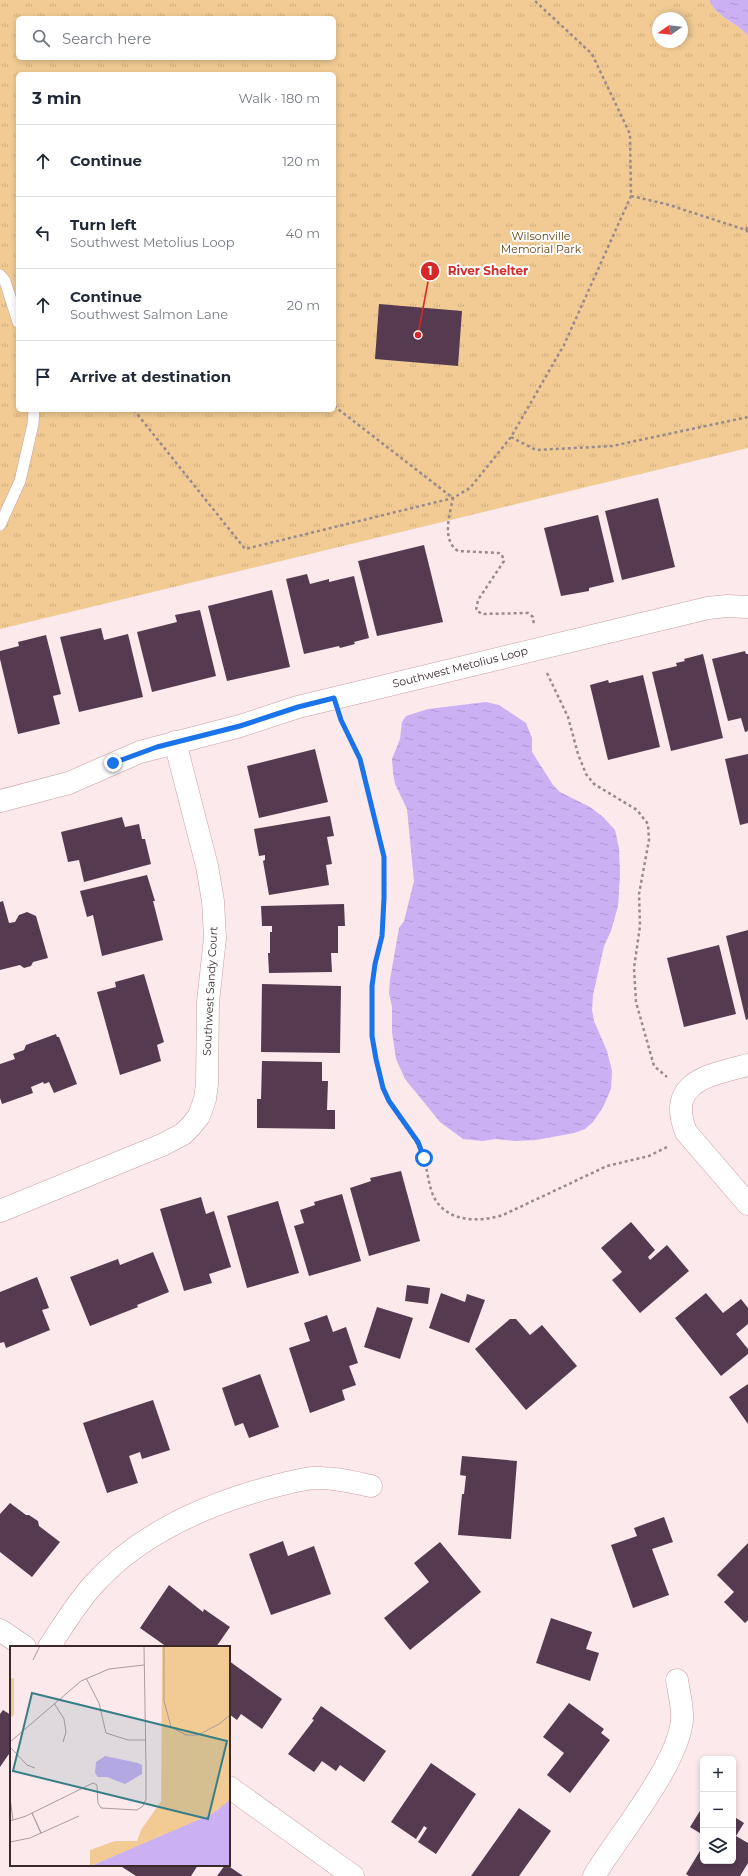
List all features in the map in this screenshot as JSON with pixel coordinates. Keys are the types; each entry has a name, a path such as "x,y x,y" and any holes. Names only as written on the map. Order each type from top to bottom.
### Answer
{"street":[{"name":"Southwest Metolius Loop","path":"0,801 69,783 127,757 175,742 240,726 298,707 708,608 727,606 748,607"},
{"name":"Southwest Sandy Court","path":"0,1211 162,1145 183,1134 199,1116 205,1099 207,1084 208,1002 214,938 213,901 207,866 175,742"},
{"path":"745,1201 686,1132 681,1109 686,1090 700,1079 748,1065"},
{"path":"50,1646 68,1616 93,1585 117,1562 149,1537 192,1514 257,1491 313,1478 336,1478 371,1486"},
{"path":"0,1630 24,1646"},
{"path":"594,1876 655,1783 678,1739 682,1719 677,1680"},
{"path":"230,1788 353,1876"}],"lane":[{"path":"0,275 5,282 16,316"},
{"path":"0,525 20,481 33,424 34,412"}],"path":[{"path":"136,412 246,549 453,498 470,488 511,437 564,344 631,196 630,134 592,54 534,0"},
{"path":"631,196 666,204 747,231 748,225"},
{"path":"336,408 453,498"},
{"path":"511,437 536,450 612,446 748,417"},
{"path":"453,498 448,530 452,546 458,551 499,553 504,558 502,564 478,600 476,610 482,614 528,613 533,617 534,625"},
{"path":"546,671 568,717 578,754 586,774 594,784 637,810 648,824 650,833 639,894 640,926 634,968 636,1002 654,1066 686,1090"},
{"path":"334,698 341,720 360,759 384,857 382,936 375,964 372,986 372,1036 376,1059 383,1088 389,1101 418,1142 435,1199 447,1211 454,1215 468,1220 488,1220 503,1215 608,1166 649,1156 660,1151 686,1132"}],"green space":[{"name":"Wilsonville Memorial Park","path":"0,0 709,0 722,16 748,36 748,448 0,629"}],"water":[{"path":"709,0 748,0 748,36 722,16"},
{"path":"486,702 499,705 526,723 532,738 532,752 553,785 560,792 590,807 603,817 615,830 619,848 620,875 618,906 611,931 604,946 593,995 592,1010 594,1021 607,1051 612,1071 611,1089 603,1107 593,1122 585,1129 574,1133 536,1140 516,1141 496,1139 482,1141 463,1139 440,1122 405,1079 396,1059 392,1032 392,1007 389,993 390,980 399,928 404,921 414,881 407,809 395,784 392,759 400,739 402,722 406,716 428,709"}],"building":[{"path":"379,304 462,311 458,366 375,359"},
{"path":"658,498 675,567 622,580 605,511"},
{"path":"598,515 614,582 589,588 589,591 561,596 544,528"},
{"path":"424,545 443,622 377,636 358,561"},
{"path":"307,574 310,584 329,579 329,582 354,576 369,638 340,648 339,646 304,654 286,579"},
{"path":"272,590 290,667 227,681 208,606"},
{"path":"200,610 216,676 152,692 137,632 177,622 175,615"},
{"path":"101,628 104,640 128,634 143,697 79,712 60,637"},
{"path":"46,635 61,694 53,696 60,724 18,734 0,659 0,651 19,646 18,642"},
{"path":"745,651 746,654 748,654 748,731 745,732 741,718 728,721 712,659"},
{"path":"703,654 723,738 671,751 652,672 677,666 676,663 685,661 684,659"},
{"path":"643,675 660,747 608,760 590,685 608,680 609,683"},
{"path":"315,749 328,802 259,818 247,766"},
{"path":"748,754 748,823 740,825 725,759"},
{"path":"330,816 334,836 327,837 332,864 326,865 329,885 269,895 263,861 265,860 265,855 259,856 254,829"},
{"path":"122,817 125,827 139,824 142,839 145,839 151,864 84,882 79,860 68,862 61,832"},
{"path":"147,875 155,901 153,901 163,940 102,956 93,915 87,917 80,891"},
{"path":"3,901 9,923 15,922 19,915 27,912 36,916 48,958 33,962 31,966 24,968 20,965 0,970 0,902"},
{"path":"344,904 345,926 338,926 338,953 331,953 332,972 269,973 268,953 270,953 270,932 272,932 272,926 262,926 261,906"},
{"path":"748,930 748,1019 746,1020 726,936"},
{"path":"719,945 736,1014 684,1027 667,958"},
{"path":"144,974 164,1042 157,1045 161,1061 120,1075 97,992 116,987 115,982"},
{"path":"262,984 341,986 340,1053 261,1052"},
{"path":"56,1034 57,1037 59,1037 77,1084 54,1093 49,1082 44,1084 43,1082 31,1087 33,1093 2,1104 0,1098 0,1064 15,1059 13,1054 24,1050 26,1045"},
{"path":"262,1061 322,1062 322,1081 328,1081 327,1110 335,1110 335,1129 257,1128 257,1099 261,1099"},
{"path":"401,1171 420,1241 369,1256 350,1188 371,1181 370,1178"},
{"path":"342,1194 361,1261 309,1276 294,1226 304,1223 300,1210 315,1205 314,1202"},
{"path":"201,1197 206,1214 214,1211 231,1267 209,1274 212,1283 184,1291 160,1209"},
{"path":"278,1201 299,1273 247,1288 227,1216"},
{"path":"631,1222 655,1250 648,1257 650,1260 667,1245 689,1271 640,1313 612,1280 622,1272 601,1248"},
{"path":"153,1252 169,1292 137,1305 138,1307 90,1326 70,1277 118,1259 120,1265"},
{"path":"37,1277 49,1308 42,1310 50,1330 6,1348 4,1342 0,1343 0,1292"},
{"path":"407,1285 430,1288 428,1304 405,1301"},
{"path":"441,1293 465,1302 467,1294 485,1300 469,1343 429,1328"},
{"path":"706,1293 723,1313 741,1299 748,1308 748,1324 736,1334 748,1349 748,1354 721,1376 675,1318"},
{"path":"377,1307 413,1318 400,1359 364,1347"},
{"path":"327,1315 333,1332 346,1327 358,1363 349,1366 356,1385 342,1390 345,1400 310,1413 289,1348 310,1341 304,1323"},
{"path":"510,1319 516,1319 530,1335 542,1325 577,1366 526,1410 475,1349"},
{"path":"260,1374 279,1427 249,1438 243,1423 235,1426 222,1388"},
{"path":"748,1384 748,1424 729,1397"},
{"path":"153,1400 170,1450 142,1459 140,1452 129,1456 138,1483 107,1493 83,1423"},
{"path":"462,1456 517,1461 511,1539 458,1535 462,1494 464,1494 466,1476 460,1475"},
{"path":"10,1503 26,1515 29,1515 38,1521 39,1526 60,1542 32,1577 0,1552 0,1514"},
{"path":"664,1517 673,1542 652,1549 669,1595 633,1608 611,1545 637,1536 634,1528"},
{"path":"283,1541 288,1556 314,1546 331,1594 271,1615 249,1554"},
{"path":"440,1542 481,1592 410,1650 384,1618 429,1582 414,1563"},
{"path":"748,1543 748,1620 745,1623 724,1602 734,1592 717,1575"},
{"path":"169,1585 203,1612 204,1609 230,1627 217,1646 166,1646 140,1628"},
{"path":"551,1618 592,1632 586,1649 599,1653 590,1681 536,1663"},
{"path":"230,1662 282,1699 262,1729 241,1714 237,1720 230,1715"},
{"path":"569,1703 604,1729 601,1733 610,1740 570,1793 547,1775 564,1753 543,1737"},
{"path":"321,1706 386,1751 364,1782 340,1765 336,1771 322,1761 314,1772 288,1754 314,1720 312,1719"},
{"path":"3,1710 10,1714 10,1752 0,1767 0,1714"},
{"path":"431,1763 476,1794 436,1854 418,1842 427,1828 424,1826 416,1839 391,1822"},
{"path":"519,1808 551,1831 519,1876 471,1876"},
{"path":"700,1811 700,1833 690,1827"},
{"path":"736,1818 744,1823 736,1836"},
{"path":"736,1836 748,1843 748,1863 740,1876 689,1876 686,1874 700,1851 700,1864 736,1864"},
{"path":"121,1866 197,1866 191,1876 136,1876"},
{"path":"224,1866 228,1866 243,1876 217,1876"}],"place":[{"name":"River Shelter","path":"418,335"}],"route":[{"path":"113,763 157,747 240,726 298,707 334,698 341,720 360,759 384,857 382,936 375,964 372,986 372,1036 376,1059 383,1088 389,1101 418,1142 424,1158"}]}
